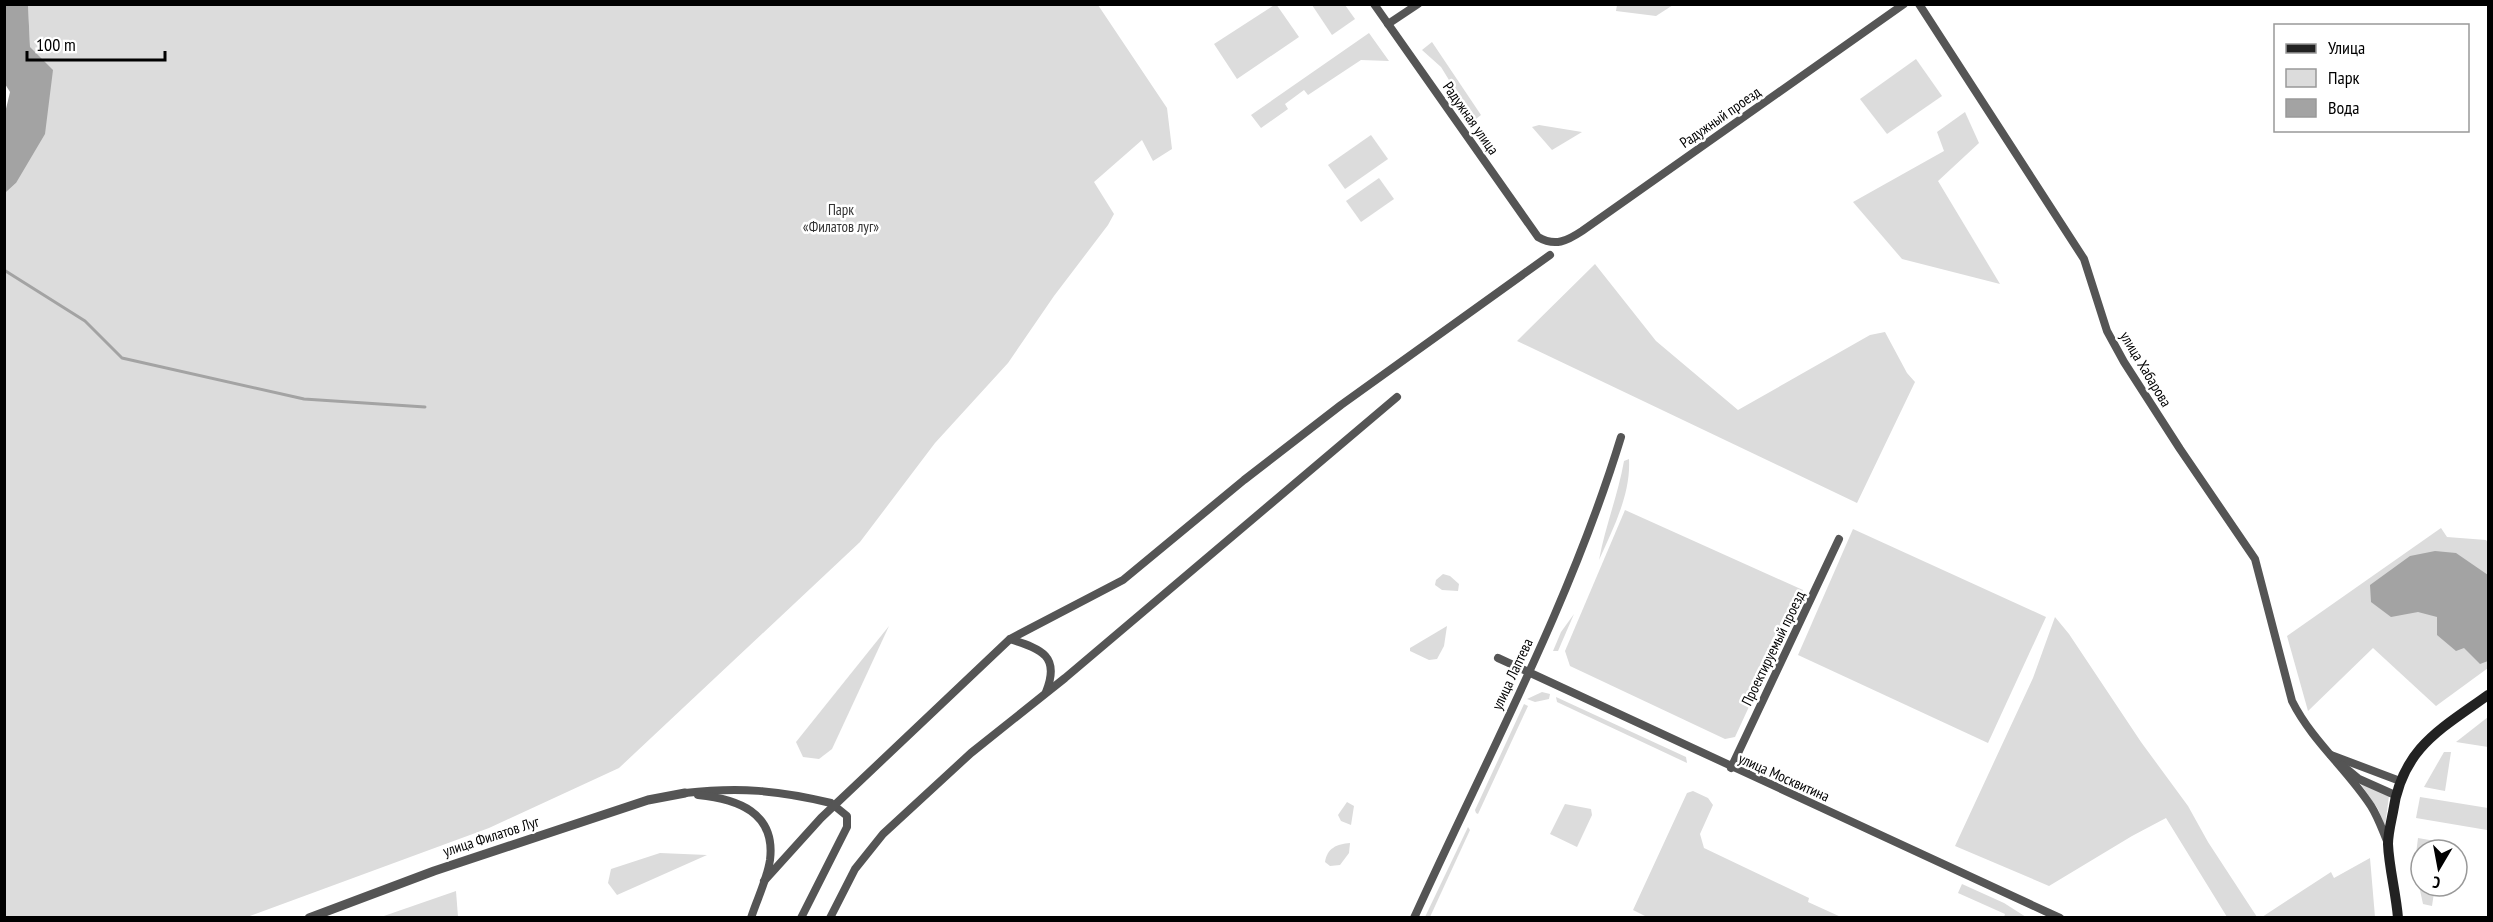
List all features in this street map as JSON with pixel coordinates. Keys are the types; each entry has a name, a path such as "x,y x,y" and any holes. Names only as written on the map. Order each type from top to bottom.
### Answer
{"main road":[{"path":"2397,918 2388,843 2395,795 2400,781 2411,759 2425,742 2445,724 2488,695"}],"street":[{"name":"Радужная улица","path":"1374,4 1534,231 1541,239 1549,242"},
{"path":"1388,24 1418,4"},
{"name":"Радужный проезд","path":"1549,242 1563,242 1571,238 1904,4"},
{"name":"улица Хабарова","path":"1919,4 2084,259 2107,331 2124,362 2255,559 2292,701 2299,715 2370,806 2388,843"},
{"path":"764,881 821,818 1010,639 1123,580 1244,480 1341,405 1550,255"},
{"path":"830,918 855,869 883,834 971,753 1045,694 1397,397"},
{"name":"улица Лаптева","path":"1414,918 1529,674 1580,556 1621,437"},
{"name":"Проектируемый проезд","path":"1731,768 1839,539"},
{"path":"1010,639 1044,653 1051,664 1052,677 1045,694"},
{"name":"улица Москвитина","path":"1498,658 1731,768 2060,918"},
{"path":"2329,754 2400,781"},
{"name":"улица Хабарова","path":"2329,754 2360,779 2395,795"},
{"name":"улица Филатов Луг","path":"309,918 434,871 648,800 725,788 766,790 831,803 847,816 847,827 843,838 801,918"},
{"name":"улица Филатов Луг","path":"685,793 720,797 746,806 763,822 771,846 770,860 751,918"}],"green space":[{"path":"1276,4 1299,37 1237,79 1214,44"},
{"path":"1617,4 1673,5 1656,16 1616,11"},
{"name":"Парк «Филатов луг»","path":"28,5 1098,5 1167,108 1172,149 1153,161 1142,140 1094,182 1114,214 1008,363 935,443 860,542 619,768 489,828 247,917 5,918 5,193 16,183 30,47"},
{"path":"1312,5 1345,5 1355,19 1332,35"},
{"path":"1369,33 1389,61 1361,60 1308,95 1304,90 1285,104 1288,109 1261,128 1251,115"},
{"path":"1432,42 1481,115 1472,122 1441,67 1422,50"},
{"path":"1916,59 1942,96 1887,134 1860,99"},
{"path":"1965,112 1979,143 1938,181 2000,284 1902,259 1853,202 1944,151 1937,132"},
{"path":"1539,125 1582,132 1552,150 1532,127"},
{"path":"1371,135 1388,159 1345,189 1328,165"},
{"path":"1379,178 1394,199 1361,222 1346,201"},
{"path":"1595,264 1656,341 1738,410 1870,335 1885,332 1907,373 1915,382 1857,503 1517,341"},
{"path":"1629,459 1624,498 1599,560 1624,461"},
{"path":"1625,510 1803,590 1735,737 1725,739 1570,666 1565,651"},
{"path":"2441,528 2447,537 2486,540 2488,543 2488,668 2436,706 2373,648 2308,711 2287,636"},
{"path":"1853,529 2046,617 1988,743 1798,655"},
{"path":"1443,574 1450,576 1459,584 1458,591 1442,590 1435,585 1436,580"},
{"path":"1574,614 1558,651 1553,651 1561,632"},
{"path":"2055,617 2188,806 2208,842 2257,917 2227,917 2166,818 2049,886 1955,846 2033,678"},
{"path":"889,626 832,749 819,759 803,757 796,742"},
{"path":"1447,626 1444,646 1437,659 1429,660 1410,651 1410,648"},
{"path":"1542,692 1550,694 1549,699 1535,702 1527,699"},
{"path":"1556,697 1686,757 1687,763 1557,702"},
{"path":"1524,704 1528,706 1478,814 1475,810"},
{"path":"2488,717 2488,747 2456,742"},
{"path":"2444,752 2451,752 2445,791 2424,787"},
{"path":"2360,783 2389,796 2385,826 2378,809"},
{"path":"1693,791 1708,798 1713,805 1700,834 1704,848 1809,898 1808,902 1841,917 1649,918 1633,910 1687,793"},
{"path":"2420,797 2488,808 2487,830 2416,818"},
{"path":"1347,802 1354,806 1351,825 1341,821 1338,815"},
{"path":"1565,804 1591,809 1592,815 1577,847 1550,834"},
{"path":"1468,827 1470,830 1430,917 1425,917"},
{"path":"1350,843 1349,853 1340,865 1330,866 1325,862 1328,853 1333,848"},
{"path":"660,853 707,855 617,895 608,883 611,869"},
{"path":"2370,858 2375,917 2262,917 2331,872 2334,878"},
{"path":"1962,884 2004,903 2026,917 2004,917 2005,914 1958,893"},
{"path":"456,891 458,917 381,917"},
{"path":"2422,898 2433,898 2432,906 2423,904"}],"water":[{"path":"5,4 28,5 30,47 53,70 45,134 16,183 5,193 5,113 10,92 5,84"},
{"path":"2435,551 2456,553 2488,575 2488,661 2480,664 2464,648 2456,651 2437,635 2437,617 2418,612 2391,617 2371,602 2370,585 2410,556"}],"waterway":[{"path":"4,270 85,321 122,358 304,399 425,407"}]}
